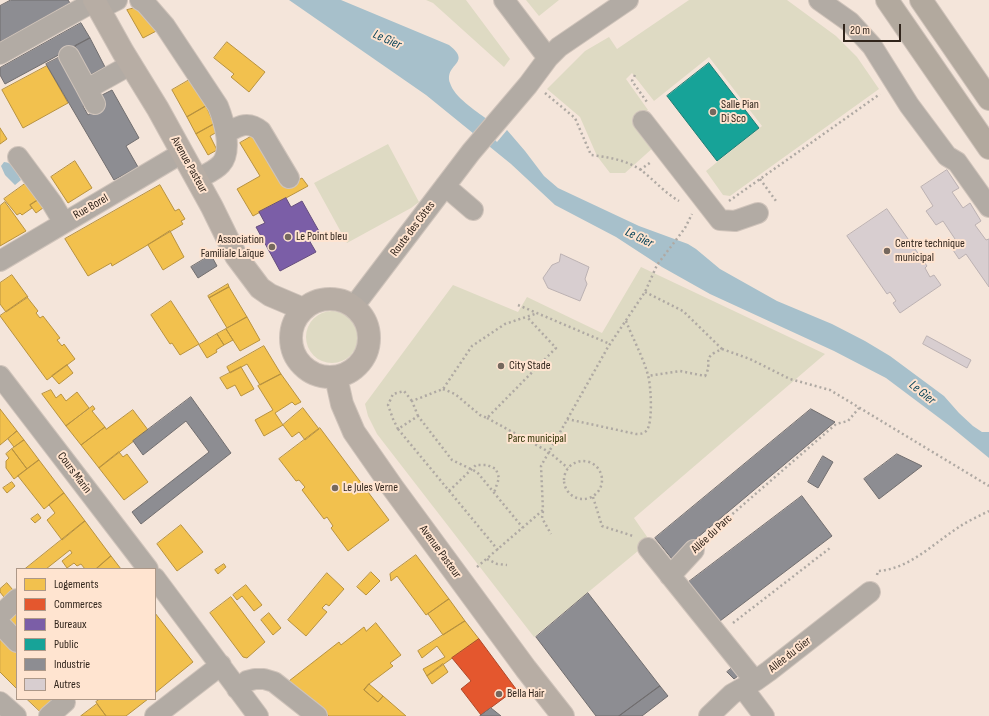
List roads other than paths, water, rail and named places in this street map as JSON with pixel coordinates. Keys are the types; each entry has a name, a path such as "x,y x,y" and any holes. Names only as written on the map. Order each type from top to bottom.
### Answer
{"highway":[{"path":"887,0 989,148"},
{"path":"921,0 989,99"}],"main road":[{"name":"Avenue Pasteur","path":"101,3 130,65 158,109 197,179 236,256 260,288 270,295 303,309"},
{"path":"325,299 337,299 354,306 360,310 369,332 369,345 365,357 357,366 346,374 336,377 322,376 311,372 302,364 295,354 292,342 292,330 296,319 303,309 313,302 325,299"},
{"name":"Avenue Pasteur","path":"336,377 342,404 354,432 398,495 521,662 563,716"}],"street":[{"path":"140,0 151,9 165,26 218,106 224,119 227,150 224,160 220,165 197,179"},
{"path":"504,0 548,58"},
{"name":"Route des Côtes","path":"354,306 471,152 506,112 548,58 559,47 628,0"},
{"path":"819,0 850,22 872,46 909,105 947,156 957,162 989,207"},
{"path":"0,54 101,3"},
{"path":"69,56 91,96 130,65"},
{"path":"647,114 720,220 735,221 758,213"},
{"path":"226,133 249,124 256,126 261,131 288,178"},
{"name":"Rue Borel","path":"0,261 182,153"},
{"path":"18,157 52,203 64,223"},
{"path":"445,186 472,210"},
{"name":"Cours Marin","path":"0,376 147,568"},
{"path":"648,548 749,685 764,716"},
{"name":"Allée du Parc","path":"670,576 694,550"},
{"path":"156,579 258,716"},
{"name":"Allée du Gier","path":"709,716 726,699 749,685 870,592"},
{"path":"0,616 16,600"},
{"path":"0,624 16,641"},
{"path":"155,716 221,665"},
{"path":"237,689 247,681 255,679 264,679 274,682 317,716"},
{"path":"0,702 16,716"},
{"path":"49,716 65,702"}],"water":[{"name":"Le Gier","path":"289,0 341,0 449,45 456,51 458,56 458,60 449,76 452,88 466,103 487,119 481,126 497,142 507,130 544,176 558,188 639,226 688,244 720,269 777,301 832,324 890,356 944,396 973,426 982,432 989,432 989,458 950,426 886,378 834,351 710,294 662,267 616,237 555,205 511,164 426,95"},
{"path":"4,162 7,162 12,166 21,180 15,185 5,175 1,166"}],"place":[{"name":"Salle Pian Di Sco","path":"713,112"},
{"name":"Le Point bleu","path":"288,237"},
{"name":"Association Familiale Laïque","path":"272,247"},
{"name":"Centre technique municipal","path":"887,251"},
{"name":"City Stade","path":"501,366"},
{"name":"Le Jules Verne","path":"335,488"},
{"name":"Bella Hair","path":"499,694"}],"park label":[{"name":"Parc municipal","path":"537,439"}]}
